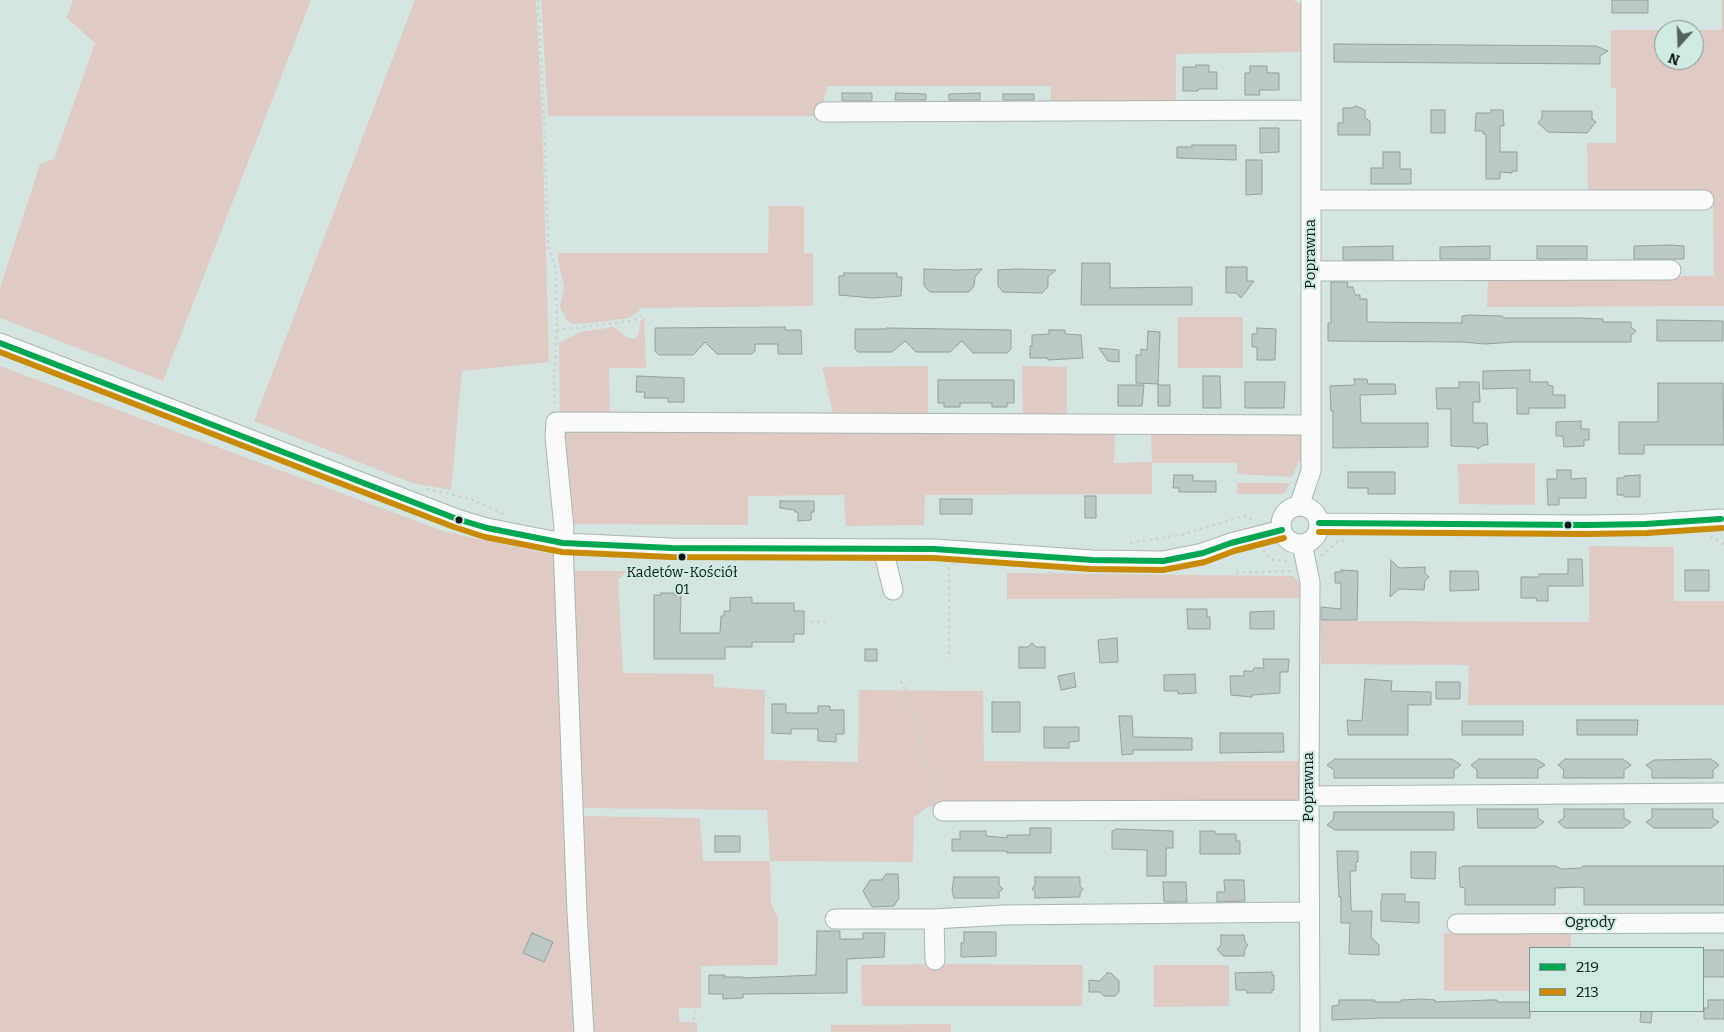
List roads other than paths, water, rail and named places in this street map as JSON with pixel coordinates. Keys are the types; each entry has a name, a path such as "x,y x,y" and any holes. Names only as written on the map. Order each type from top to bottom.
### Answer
{"street":[{"name":"Poprawna","path":"1299,506 1311,471 1311,0"},
{"path":"824,112 1311,110"},
{"path":"1311,200 1704,200"},
{"path":"1310,271 1670,270"},
{"path":"0,343 457,519 487,528 563,543 671,548 934,549 1092,560 1163,562 1203,553 1231,543 1256,528 1282,530"},
{"path":"584,1032 577,912 563,543 564,528 555,437 556,422 1311,425"},
{"path":"1299,506 1312,510 1317,516 1319,523 1316,534 1301,555 1292,542 1287,539 1282,530 1281,523 1287,511 1299,506"},
{"path":"1319,523 1587,525 1646,524 1723,518"},
{"path":"883,549 893,590"},
{"name":"Poprawna","path":"1301,555 1310,582 1310,1032"},
{"path":"943,811 1724,793"},
{"path":"836,919 1004,915 1309,912"},
{"path":"934,918 935,960"},
{"name":"Ogrody","path":"1457,924 1724,923"}],"place":[{"name":"Kadetów-Kościół 01","path":"682,557"}]}
